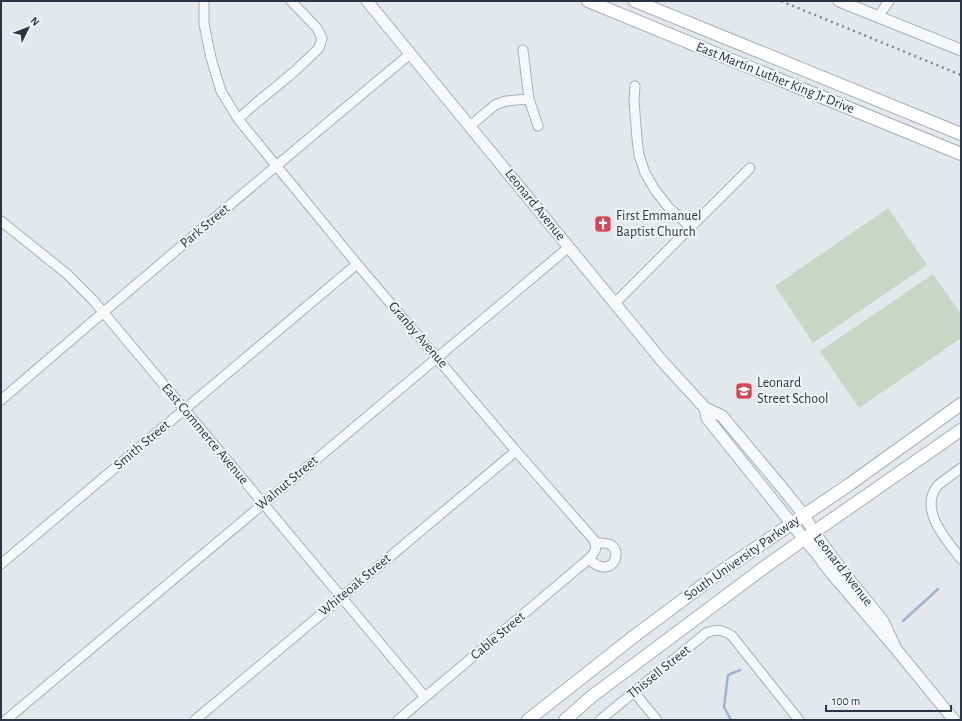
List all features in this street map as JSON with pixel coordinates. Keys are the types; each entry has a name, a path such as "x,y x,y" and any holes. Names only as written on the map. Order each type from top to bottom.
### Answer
{"main road":[{"name":"East Martin Luther King Jr Drive","path":"588,1 961,154"},
{"name":"East Martin Luther King Jr Drive","path":"635,1 961,134"},
{"name":"South University Parkway","path":"528,720 695,590 850,484 961,404"},
{"name":"South University Parkway","path":"565,720 592,697 762,568 961,430"}],"street":[{"name":"Granby Avenue","path":"204,1 204,24 211,58 221,91 238,119 516,451 594,540 595,547"},
{"path":"238,119 295,71 319,48 322,38 317,28 291,1"},
{"name":"Leonard Avenue","path":"366,1 662,361 704,408 722,416 779,484 804,515 809,535 817,554 827,568 954,720"},
{"path":"839,1 961,50"},
{"path":"878,17 889,1"},
{"path":"523,50 530,98 538,126"},
{"name":"Park Street","path":"1,400 276,165 410,54"},
{"path":"635,86 634,101 637,139 639,155 645,173 655,190 669,208 691,227"},
{"path":"470,126 495,105 506,101 530,98"},
{"path":"615,303 750,168"},
{"name":"East Commerce Avenue","path":"1,221 67,274 93,300 425,697"},
{"name":"Walnut Street","path":"6,720 569,247"},
{"name":"Smith Street","path":"1,564 358,264"},
{"name":"Leonard Avenue","path":"704,408 707,418 791,523 809,535"},
{"name":"Whiteoak Street","path":"195,720 516,451"},
{"path":"961,468 938,485 933,492 931,507 932,516 940,532 961,559"},
{"path":"589,559 603,568 608,567 613,563 616,557 615,551 611,546 604,543 595,547"},
{"name":"Cable Street","path":"398,720 589,559 595,547"},
{"name":"Thissell Street","path":"600,720 706,633 713,630 720,630 727,632 732,636 799,720"},
{"path":"634,692 657,720"}],"green space":[{"path":"888,208 927,265 813,343 775,286"},
{"path":"933,274 961,314 961,338 859,408 820,351"}],"waterway":[{"path":"903,621 938,589"},
{"path":"731,720 724,707 728,675 740,670"}],"railway":[{"path":"781,1 961,75"}],"place":[{"name":"First Emmanuel Baptist Church","path":"603,224"},
{"name":"Leonard Street School","path":"744,391"}]}
